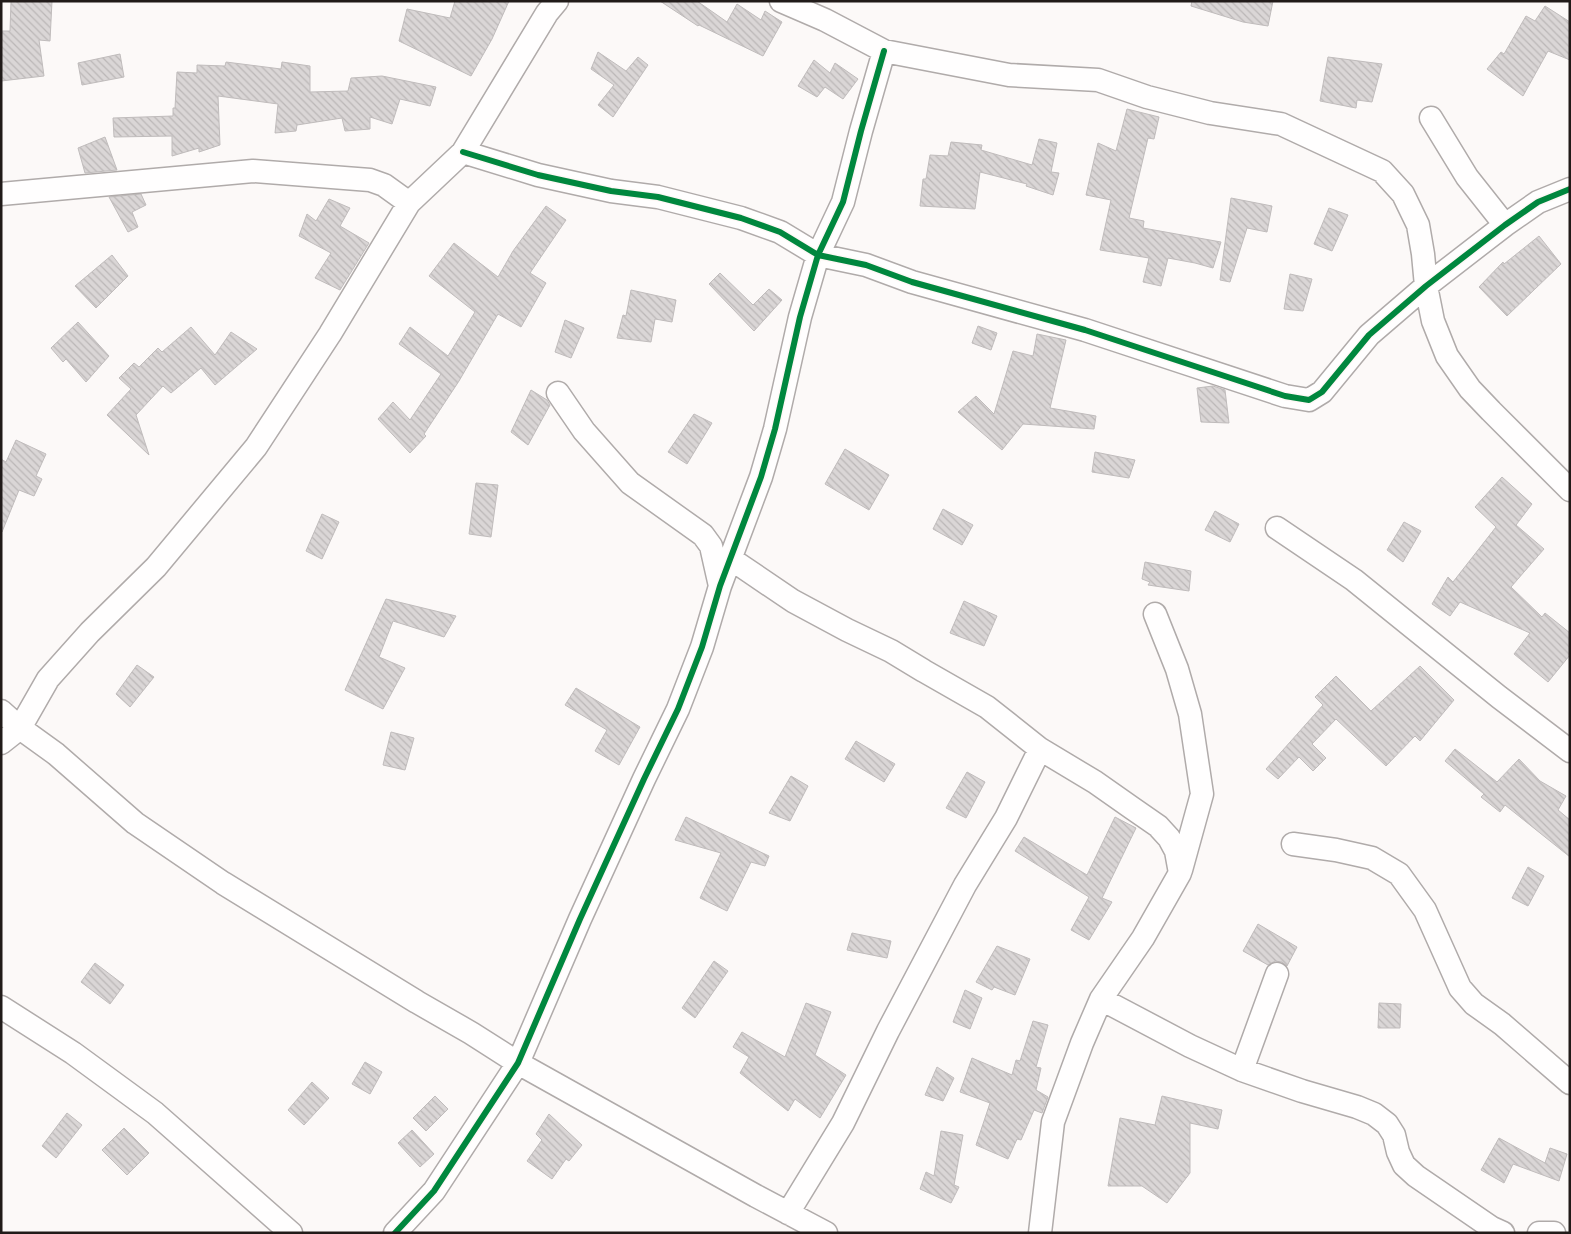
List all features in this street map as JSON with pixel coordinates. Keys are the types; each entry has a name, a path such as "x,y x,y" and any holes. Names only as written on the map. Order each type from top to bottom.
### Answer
{"street":[{"path":"1,742 20,728 48,679 90,632 156,567 256,447 330,334 409,203 463,152 547,13 557,1"},
{"path":"781,1 825,20 884,52 1009,75 1098,80 1147,97 1210,113 1281,124 1382,171 1403,194 1418,225 1426,286 1433,321 1447,356 1470,389 1491,412 1570,490"},
{"path":"395,1233 434,1191 518,1064 580,918 678,709 702,647 720,586 772,439 800,317 818,255 843,202 884,52"},
{"path":"1430,118 1467,177 1505,225"},
{"path":"463,152 538,176 611,191 658,197 741,218 780,232 818,255 866,265 920,285 1085,330 1284,396 1309,400 1322,392 1370,335 1426,286 1538,202 1570,189"},
{"path":"1,194 253,171 370,180 384,185 409,203"},
{"path":"558,392 584,431 630,483 703,535 711,546 720,586"},
{"path":"1276,528 1354,580 1499,698 1570,751"},
{"path":"731,559 793,601 891,651 987,707 1040,749 1095,782 1158,826 1169,838 1176,851 1180,873"},
{"path":"1040,1233 1053,1122 1082,1043 1101,999 1143,938 1180,873 1202,794 1190,714 1177,668 1155,614"},
{"path":"1,711 20,728 56,754 135,823 224,882 417,1002 472,1033 518,1064 821,1232"},
{"path":"788,1213 843,1124 888,1031 965,886 1006,818 1040,749"},
{"path":"1293,844 1336,850 1372,858 1399,874 1425,910 1443,954 1460,988 1474,1004 1502,1024 1570,1083"},
{"path":"1242,1070 1277,974"},
{"path":"1101,999 1190,1046 1242,1070 1302,1091 1357,1106 1374,1114 1387,1124 1394,1135 1398,1152 1404,1165 1416,1176 1502,1233"},
{"path":"1,1007 73,1053 155,1113 291,1233"},
{"path":"1540,1233 1554,1233"}],"building":[{"path":"11,1 52,1 50,41 39,40 44,76 1,81 1,31 10,31"},
{"path":"455,1 509,1 492,39 471,76 399,41 407,9 450,18"},
{"path":"660,1 697,1 727,22 737,4 761,20 765,11 782,22 763,56 698,26"},
{"path":"1192,1 1273,1 1268,26 1243,22 1191,6"},
{"path":"1545,6 1570,22 1570,60 1548,51 1523,96 1487,69 1501,52 1504,54 1526,16 1535,21"},
{"path":"598,52 626,71 638,57 648,65 613,117 598,105 614,85 591,69"},
{"path":"120,54 124,77 82,85 78,63"},
{"path":"1328,57 1382,64 1372,102 1357,100 1356,108 1320,101"},
{"path":"814,60 830,73 835,63 858,79 843,99 825,87 817,97 798,86"},
{"path":"226,62 281,69 282,62 310,66 310,92 348,91 351,78 382,76 436,87 430,106 400,99 392,124 370,117 370,129 345,131 342,118 297,125 296,131 275,133 278,104 218,96 220,145 199,152 199,148 172,156 172,136 114,137 113,118 173,116 177,72 197,73 197,65 225,66"},
{"path":"1127,109 1159,117 1154,139 1148,138 1129,218 1144,221 1143,228 1221,242 1213,268 1168,258 1161,286 1143,282 1149,258 1100,250 1111,200 1086,195 1098,143 1116,151"},
{"path":"105,137 117,170 85,173 78,148"},
{"path":"1039,139 1057,143 1051,172 1059,173 1053,195 1026,186 1027,184 980,172 975,209 920,206 923,179 926,179 930,155 948,156 951,142 982,145 981,150 1032,165"},
{"path":"141,194 146,205 132,212 138,227 128,232 109,197"},
{"path":"1231,198 1272,206 1267,232 1247,228 1230,282 1220,280"},
{"path":"329,199 350,208 340,226 369,243 340,290 315,278 331,253 299,236 307,214 316,221"},
{"path":"546,206 566,220 530,273 546,283 521,327 498,314 459,381 424,434 426,436 410,453 378,419 393,402 410,420 441,374 399,344 410,327 448,356 475,312 429,276 454,243 498,277 513,251"},
{"path":"1329,208 1348,215 1332,251 1314,244"},
{"path":"1539,236 1561,264 1507,316 1479,287 1503,262 1504,264"},
{"path":"112,255 128,276 96,308 75,286"},
{"path":"720,273 753,305 769,289 782,300 754,331 709,284"},
{"path":"1290,274 1312,279 1303,311 1284,309"},
{"path":"631,290 676,300 672,322 655,319 651,342 617,338 623,315 626,316"},
{"path":"565,320 584,328 571,358 555,352"},
{"path":"78,322 109,356 86,382 66,359 63,362 51,348"},
{"path":"978,326 997,333 991,350 972,343"},
{"path":"191,327 215,355 231,332 257,349 215,385 201,368 171,393 163,386 136,415 149,455 107,415 131,389 119,378 134,363 139,367 158,348 162,352"},
{"path":"1037,334 1066,340 1050,408 1096,416 1094,429 1023,424 1002,450 958,412 976,396 994,414 1013,351 1033,356"},
{"path":"1213,386 1225,390 1229,423 1201,422 1197,388"},
{"path":"531,390 547,400 550,405 528,445 511,432"},
{"path":"694,414 712,423 687,464 668,452"},
{"path":"16,440 46,454 36,476 42,479 34,496 19,490 2,532 1,459 6,462"},
{"path":"845,449 889,475 869,510 825,484"},
{"path":"1095,452 1135,460 1129,478 1092,472"},
{"path":"1502,477 1532,504 1516,525 1544,549 1511,587 1542,617 1545,613 1570,633 1570,655 1548,682 1514,654 1530,633 1460,602 1450,616 1432,604 1448,577 1453,582 1496,527 1475,507"},
{"path":"476,483 498,485 491,537 469,534"},
{"path":"943,509 973,525 962,545 933,529"},
{"path":"1215,511 1239,524 1230,542 1205,530"},
{"path":"322,514 339,522 322,559 306,551"},
{"path":"1404,522 1421,531 1403,562 1387,550"},
{"path":"1145,562 1191,571 1189,591 1148,585 1150,582 1142,579"},
{"path":"386,599 456,616 444,637 393,621 379,657 405,668 383,709 345,690"},
{"path":"964,601 997,616 984,646 950,633"},
{"path":"137,665 154,677 130,707 116,694"},
{"path":"1420,666 1454,700 1420,741 1415,736 1386,766 1336,719 1312,744 1326,758 1313,771 1299,757 1278,779 1266,769 1323,705 1315,697 1336,676 1371,711"},
{"path":"576,688 640,727 619,765 595,751 607,730 565,705"},
{"path":"391,732 414,738 405,770 383,765"},
{"path":"856,741 895,764 884,782 845,759"},
{"path":"1455,749 1497,782 1519,759 1540,781 1566,796 1558,810 1570,820 1570,857 1505,805 1500,812 1481,797 1484,794 1445,761"},
{"path":"967,772 985,782 966,818 946,808"},
{"path":"791,776 808,786 790,821 769,813"},
{"path":"686,817 769,856 765,866 751,862 727,911 700,898 721,853 675,840"},
{"path":"1115,817 1136,828 1102,898 1112,902 1089,940 1071,930 1089,897 1015,851 1024,837 1087,875"},
{"path":"1528,867 1544,876 1528,906 1512,898"},
{"path":"1258,924 1297,947 1287,966 1282,962 1275,961 1268,965 1243,951"},
{"path":"852,933 891,941 887,958 847,950"},
{"path":"997,946 1030,959 1015,995 994,987 992,990 976,982"},
{"path":"714,961 728,971 695,1018 682,1008"},
{"path":"95,963 124,985 110,1004 81,982"},
{"path":"965,990 982,998 970,1029 953,1022"},
{"path":"806,1003 831,1012 815,1055 846,1075 820,1118 795,1099 788,1111 740,1073 749,1057 733,1047 742,1032 785,1057"},
{"path":"1379,1003 1401,1004 1400,1028 1378,1028"},
{"path":"1033,1021 1048,1025 1036,1067 1041,1068 1036,1090 1048,1097 1042,1113 1034,1110 1021,1140 1017,1139 1008,1159 976,1145 990,1103 960,1092 972,1058 1012,1075 1016,1060 1020,1061"},
{"path":"365,1062 382,1072 370,1094 352,1084"},
{"path":"937,1067 954,1078 943,1101 925,1095"},
{"path":"312,1082 329,1098 304,1125 288,1110"},
{"path":"435,1096 448,1109 426,1131 413,1118"},
{"path":"1162,1096 1222,1110 1218,1129 1190,1123 1190,1173 1167,1203 1142,1186 1108,1186 1120,1118 1155,1125"},
{"path":"67,1113 82,1125 56,1158 42,1146"},
{"path":"549,1114 582,1145 569,1161 566,1159 552,1179 527,1161 542,1140 536,1134"},
{"path":"124,1128 149,1153 127,1175 102,1150"},
{"path":"412,1130 434,1154 420,1167 398,1143"},
{"path":"941,1131 963,1135 954,1185 959,1187 951,1203 920,1189 926,1172 934,1176"},
{"path":"1499,1138 1545,1163 1550,1148 1567,1154 1559,1181 1513,1164 1504,1183 1481,1170"}],"cycle path":[{"path":"395,1233 434,1191 518,1063 580,919 678,709 702,647 720,586 761,477 775,429 800,317 818,255 843,202 884,51"},
{"path":"463,152 538,175 611,191 658,197 741,218 780,232 818,255 866,265 912,282 1085,330 1285,396 1309,400 1322,392 1369,335 1426,286 1538,202 1570,189"}]}
